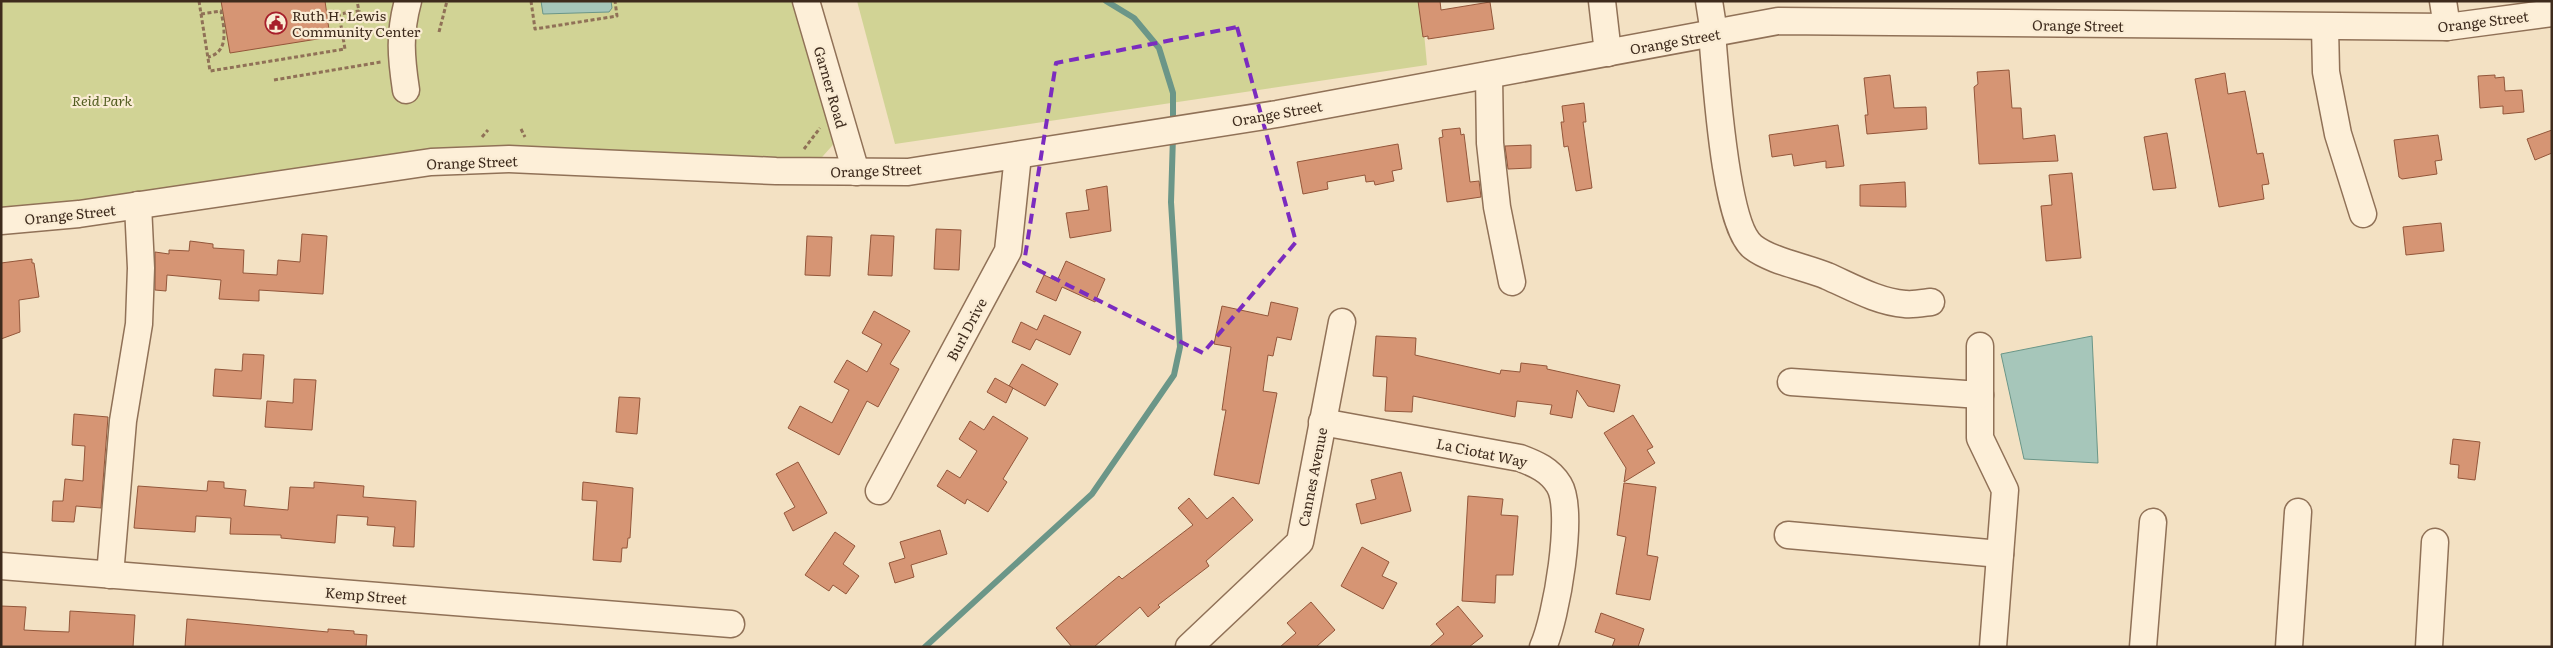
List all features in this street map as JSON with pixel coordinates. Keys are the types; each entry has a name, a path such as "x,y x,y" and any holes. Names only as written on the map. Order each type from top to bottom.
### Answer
{"street":[{"path":"406,90 400,50 402,22 408,1"},
{"name":"Garner Road","path":"806,1 856,172"},
{"path":"1602,1 1608,53"},
{"path":"1709,1 1728,186 1738,223 1752,247 1773,257 1885,300 1906,304 1931,302"},
{"path":"2443,1 2447,27"},
{"name":"Orange Street","path":"1,221 79,214 382,169 460,161 509,159 766,171 908,172 1181,129 1608,53 1713,33 1776,11 2325,27 2447,27 2552,13"},
{"path":"2325,27 2326,72 2338,134 2363,214"},
{"path":"1489,75 1490,143 1497,208 1512,282"},
{"name":"Burl Drive","path":"879,492 1008,251 1018,155"},
{"path":"110,575 123,421 139,324 142,268 138,205"},
{"name":"Cannes Avenue","path":"1189,647 1300,542 1342,322"},
{"path":"1980,346 1980,438 2005,490 1993,646 2005,647"},
{"path":"1791,382 1980,396"},
{"name":"La Ciotat Way","path":"1322,422 1520,458 1537,464 1550,473 1560,486 1566,503 1556,602 1543,647"},
{"path":"2289,647 2298,512"},
{"path":"2143,647 2152,522"},
{"path":"1788,535 2000,554"},
{"path":"2429,647 2435,542"},
{"name":"Kemp Street","path":"1,566 731,624"}],"path":[{"path":"199,1 210,71 345,49 339,14 359,11 357,1"},
{"path":"439,32 447,1"},
{"path":"531,1 535,29 617,16 615,1"},
{"path":"201,14 221,11 224,26 223,46 215,55 208,57"},
{"path":"274,80 386,62"},
{"path":"798,156 822,125"},
{"path":"521,130 529,140"}],"highlighted area":[{"path":"1237,27 1296,242 1203,353 1024,263 1056,63"}],"green space":[{"name":"Reid Park","path":"1,1 798,1 839,138 815,165 609,158 1,214"},
{"path":"857,1 1421,1 1427,65 895,144"}],"shaded area":[{"path":"541,1 611,1 612,8 609,12 543,14"},
{"path":"2092,336 2098,463 2024,459 2001,354"}],"building":[{"name":"Ruth H. Lewis Community Center","path":"221,1 325,1 330,37 230,53"},
{"path":"1418,1 1440,1 1441,10 1490,2 1494,29 1428,39 1428,36 1423,37"},
{"path":"2009,70 2012,108 2021,108 2023,139 2055,135 2058,161 1979,164 1974,87 1978,84 1977,72"},
{"path":"2225,73 2228,94 2245,91 2257,154 2263,153 2269,184 2262,185 2264,199 2219,207 2195,79"},
{"path":"1890,75 1894,108 1926,107 1927,129 1867,134 1865,115 1868,115 1864,78"},
{"path":"2495,75 2495,78 2504,77 2505,91 2522,90 2524,112 2503,114 2503,106 2480,108 2478,76"},
{"path":"1584,103 1586,122 1583,122 1592,188 1576,191 1568,146 1564,147 1561,122 1564,122 1562,106"},
{"path":"1838,125 1844,166 1826,168 1826,161 1794,166 1792,154 1772,157 1769,135"},
{"path":"1460,128 1461,135 1464,134 1470,182 1479,181 1481,197 1447,202 1439,138 1443,137 1442,130"},
{"path":"2552,130 2552,153 2535,160 2527,139"},
{"path":"2167,133 2176,188 2153,190 2144,137"},
{"path":"2438,135 2442,160 2435,161 2437,174 2402,179 2399,177 2394,140"},
{"path":"1398,144 1402,169 1392,171 1394,181 1375,185 1374,181 1366,182 1365,175 1327,182 1328,189 1303,194 1297,162"},
{"path":"1531,145 1531,168 1508,169 1505,146"},
{"path":"2072,173 2081,258 2046,261 2041,206 2052,205 2049,175"},
{"path":"1905,182 1906,207 1860,206 1860,185"},
{"path":"1107,186 1111,231 1070,238 1066,213 1089,210 1086,190"},
{"path":"2441,223 2444,251 2406,255 2403,227"},
{"path":"936,229 961,230 959,270 934,269"},
{"path":"302,234 327,236 323,294 259,290 259,301 219,299 221,280 167,275 166,291 155,290 155,252 169,254 169,250 189,251 190,241 213,244 213,248 244,250 243,273 277,275 278,260 300,262"},
{"path":"871,235 894,236 892,276 868,275"},
{"path":"807,236 832,237 830,276 805,275"},
{"path":"32,259 39,297 19,300 20,332 1,339 1,263"},
{"path":"1066,261 1105,279 1095,302 1062,287 1056,301 1036,292 1044,275 1057,281"},
{"path":"1271,302 1298,308 1291,340 1277,337 1273,356 1268,355 1263,391 1277,393 1259,484 1214,475 1226,410 1222,410 1231,347 1214,344 1222,306 1268,316"},
{"path":"874,311 910,331 890,364 899,369 878,407 867,401 839,455 788,428 800,406 832,423 849,390 834,382 847,360 867,372 882,344 862,333"},
{"path":"1044,315 1081,332 1070,355 1036,339 1030,350 1012,342 1021,322 1037,330"},
{"path":"1376,336 1416,338 1415,355 1500,374 1501,370 1520,372 1521,363 1547,366 1547,369 1620,385 1614,412 1588,406 1577,390 1572,418 1550,414 1552,405 1517,401 1515,417 1413,396 1412,412 1385,411 1387,377 1373,376"},
{"path":"243,354 264,355 261,399 213,396 215,369 242,371"},
{"path":"1022,364 1058,384 1045,406 1009,386"},
{"path":"995,378 1013,388 1006,403 987,392"},
{"path":"294,379 316,380 312,430 265,427 267,401 293,403"},
{"path":"619,397 640,398 637,434 616,432"},
{"path":"74,414 108,417 101,508 76,506 74,522 52,521 53,501 63,501 65,479 83,481 85,446 72,445"},
{"path":"1633,415 1653,447 1647,450 1655,463 1624,482 1626,468 1604,433"},
{"path":"993,416 1028,438 1003,479 1007,482 988,512 967,499 965,504 937,486 947,470 960,478 977,451 959,439 970,421 984,430"},
{"path":"2453,439 2480,442 2475,480 2458,478 2459,465 2450,464"},
{"path":"798,462 827,513 793,531 784,513 795,507 776,474"},
{"path":"1401,472 1411,511 1361,524 1356,504 1376,499 1371,480"},
{"path":"208,481 224,482 224,488 246,490 244,506 288,510 290,487 314,488 314,482 364,486 363,497 416,501 414,547 393,546 395,527 367,525 368,517 337,515 335,543 281,538 281,535 230,534 231,518 196,516 195,532 134,528 138,486 207,491"},
{"path":"583,482 633,488 630,538 628,538 627,548 622,548 621,562 593,560 597,501 582,500"},
{"path":"1624,483 1656,487 1647,555 1658,557 1650,600 1616,594 1626,537 1617,535"},
{"path":"1468,496 1503,499 1501,515 1518,516 1513,575 1496,575 1495,603 1462,601"},
{"path":"1233,497 1253,520 1206,561 1209,566 1158,605 1160,607 1148,617 1140,607 1094,647 1072,647 1056,628 1119,576 1122,579 1193,525 1178,508 1189,498 1207,519"},
{"path":"940,530 947,554 911,565 914,577 895,583 889,563 905,558 900,542"},
{"path":"835,532 855,546 843,564 859,576 846,594 833,585 829,591 805,575"},
{"path":"1362,547 1389,562 1382,576 1397,583 1383,609 1341,586"},
{"path":"1311,602 1335,630 1316,647 1280,647 1296,633 1287,623"},
{"path":"1,606 26,607 24,630 69,632 70,611 135,615 133,647 1,647"},
{"path":"1458,606 1483,636 1469,647 1429,647 1444,634 1436,624"},
{"path":"1601,613 1644,629 1638,647 1612,647 1615,639 1595,632"},
{"path":"187,619 328,632 328,629 354,631 354,634 367,635 366,647 185,647"}],"waterway":[{"path":"1106,1 1134,18 1159,48 1173,93 1173,126"},
{"path":"925,647 1092,494 1174,375 1180,347 1171,202 1173,136"}],"place":[{"name":"Ruth H. Lewis Community Center","path":"276,23"}]}
